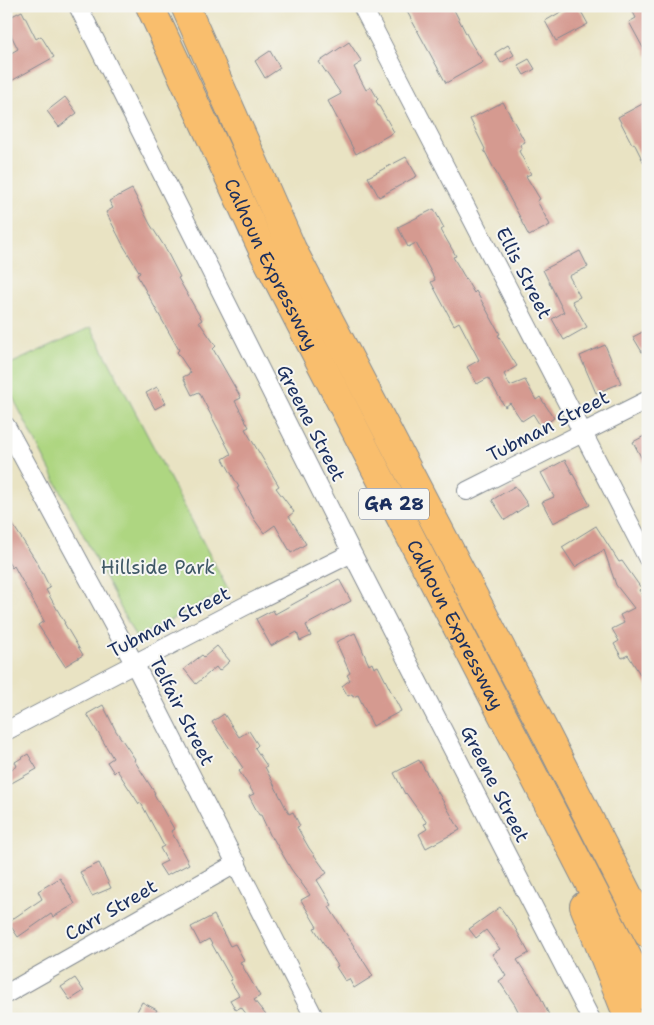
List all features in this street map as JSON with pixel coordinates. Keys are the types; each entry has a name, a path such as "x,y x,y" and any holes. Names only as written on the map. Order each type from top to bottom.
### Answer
{"highway":[{"name":"Calhoun Expressway","path":"150,6 265,255 648,997"},
{"name":"Calhoun Expressway","path":"184,6 292,249 648,934"},
{"path":"538,783 585,910 629,1019"},
{"path":"593,826 648,924"}],"street":[{"name":"Greene Street","path":"78,6 352,553 591,1019"},
{"name":"Ellis Street","path":"362,6 648,559"},
{"name":"Tubman Street","path":"467,490 648,400"},
{"name":"Telfair Street","path":"6,426 134,663 315,1019"},
{"name":"Tubman Street","path":"6,731 134,663 352,553"},
{"name":"Carr Street","path":"6,994 237,863"}],"green space":[{"name":"Hillside Park","path":"91,327 228,590 136,638 6,384 6,366"}],"building":[{"path":"404,6 452,6 483,62 446,83"},
{"path":"571,6 578,6 588,24 556,41 545,21"},
{"path":"630,6 648,6 648,57 629,22 636,18"},
{"path":"22,11 36,39 41,36 54,57 6,84 6,56 18,49 6,25 6,19"},
{"path":"349,42 362,62 354,67 366,90 371,87 378,99 376,101 394,132 356,154 328,101 341,94 319,62"},
{"path":"508,45 514,55 501,63 495,53"},
{"path":"270,51 280,68 265,78 255,61"},
{"path":"529,59 535,69 524,75 518,65"},
{"path":"65,97 77,113 59,127 47,111"},
{"path":"648,101 648,171 618,117"},
{"path":"503,102 525,142 520,145 522,149 519,151 531,174 526,176 540,199 537,201 550,225 529,236 470,119"},
{"path":"406,157 417,176 379,197 368,177"},
{"path":"132,189 202,320 199,322 216,346 213,349 241,398 235,401 249,427 245,429 279,486 276,488 294,512 289,516 306,544 291,553 275,525 264,533 237,488 239,487 223,459 231,454 199,392 192,395 183,377 191,373 177,352 179,350 137,275 140,273 106,212 113,208 109,201"},
{"path":"434,209 444,228 441,230 456,256 453,257 474,293 476,291 500,334 498,335 517,366 504,374 510,386 525,380 536,400 540,397 554,418 541,427 533,414 522,421 510,403 505,407 488,378 477,384 467,367 479,360 459,322 454,325 431,282 435,280 416,243 408,247 398,227"},
{"path":"580,251 588,267 569,276 580,297 572,301 587,327 564,340 552,319 564,312 543,270"},
{"path":"648,329 648,362 633,337"},
{"path":"605,345 621,383 596,393 580,356"},
{"path":"157,387 166,403 155,409 146,393"},
{"path":"648,434 648,470 633,442"},
{"path":"565,460 590,505 553,523 542,502 554,497 541,473"},
{"path":"515,486 528,505 505,520 492,500"},
{"path":"6,514 38,564 50,588 46,590 83,655 65,666 38,625 44,621 14,566 12,568 6,559"},
{"path":"596,526 619,562 622,561 641,588 639,590 648,606 648,687 628,655 622,658 614,644 619,641 612,629 624,623 620,615 634,608 616,585 604,550 575,567 562,547"},
{"path":"339,579 351,601 306,625 311,636 300,641 297,632 271,646 256,619 273,610 275,614"},
{"path":"355,633 369,665 372,663 374,668 378,666 401,711 373,726 358,695 353,697 352,694 348,696 342,686 350,680 347,675 350,673 336,642"},
{"path":"217,646 230,661 219,671 216,667 196,684 184,669 202,655 204,657"},
{"path":"103,705 116,731 155,793 174,829 171,831 189,864 166,876 159,865 167,861 160,848 164,846 141,803 139,804 117,770 114,773 107,762 113,758 87,714"},
{"path":"224,714 239,737 249,731 258,745 255,748 267,766 265,767 289,814 293,812 300,826 297,827 327,873 317,880 332,905 329,907 373,976 354,988 349,979 345,981 336,967 338,966 314,928 317,927 301,900 310,895 272,839 261,815 259,815 249,796 254,794 239,771 243,768 212,722"},
{"path":"28,754 37,769 6,786 6,772 17,766 15,762"},
{"path":"419,760 460,830 426,848 419,834 427,829 424,824 427,823 405,794 394,773"},
{"path":"99,863 111,888 92,896 80,872"},
{"path":"60,878 75,904 53,917 51,914 18,937 8,922 42,899 38,891"},
{"path":"500,907 514,926 529,953 517,960 537,990 551,1019 522,1019 499,981 506,976 492,954 500,949 486,930 476,938 469,929"},
{"path":"214,915 230,946 235,944 244,960 240,962 260,996 254,1000 269,1019 250,1019 241,1007 236,1010 230,1000 239,995 230,981 232,980 209,939 200,944 191,927"},
{"path":"75,978 84,991 70,1000 61,987"},
{"path":"142,1002 157,1010 152,1019 133,1019"}]}
